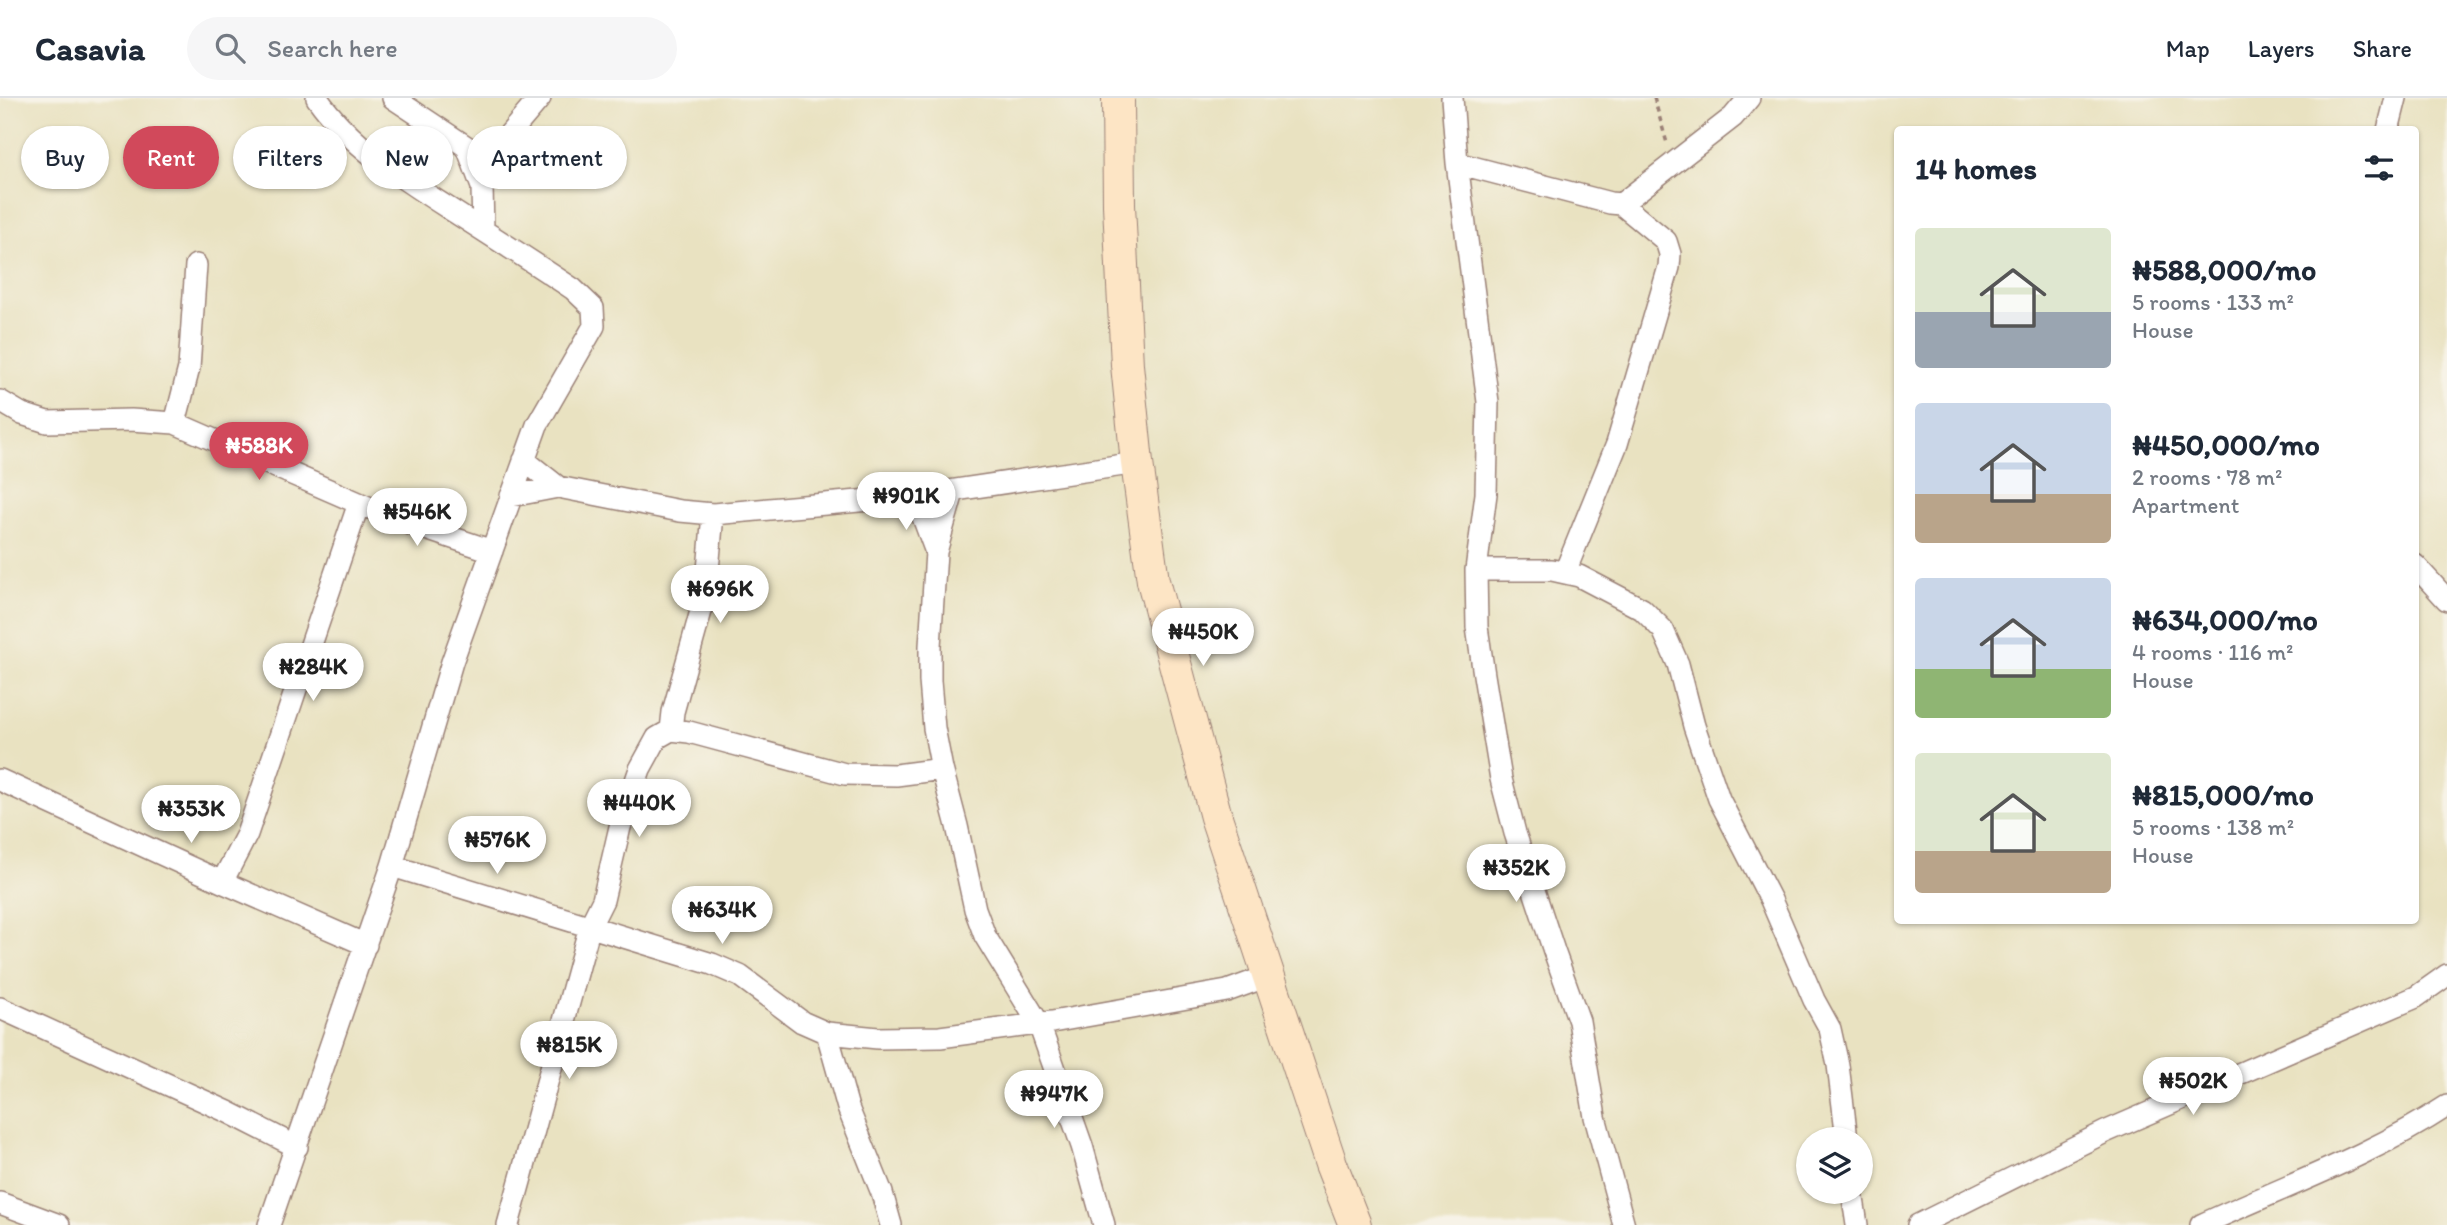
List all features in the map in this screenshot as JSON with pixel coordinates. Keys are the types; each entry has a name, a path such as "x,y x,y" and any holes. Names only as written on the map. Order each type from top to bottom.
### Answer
{"street":[{"path":"269,1225 393,866 452,662 524,460 537,425 594,326 593,308 573,289 411,183 363,148 335,121 317,98"},
{"path":"393,98 467,147"},
{"path":"516,126 540,98"},
{"path":"1118,98 1121,259 1127,365 1153,581 1216,817 1355,1225"},
{"path":"1452,98 1457,163 1488,402 1486,494 1476,570 1477,627 1501,779 1519,846 1579,1020 1595,1117 1624,1225"},
{"path":"1457,163 1610,204 1622,204 1733,117 1749,98"},
{"path":"2389,126 2396,98"},
{"path":"482,189 483,230"},
{"path":"1565,572 1617,444 1669,267 1670,254 1666,241 1622,204"},
{"path":"175,423 190,369 195,265"},
{"path":"0,401 22,414 47,422 131,420 175,423 393,518 492,551"},
{"path":"524,460 558,487"},
{"path":"511,496 558,487 680,511 713,514 953,492 1137,463"},
{"path":"953,492 936,552 930,681 934,728 942,769 975,909 985,936 1039,1024 1082,1146 1104,1225"},
{"path":"915,496 936,552"},
{"path":"222,882 247,834 359,503"},
{"path":"671,730 673,712 706,593 713,514"},
{"path":"2419,569 2447,600"},
{"path":"1476,570 1565,572 1579,576 1642,609 1663,630 1678,664 1694,726 1720,799 1830,1029 1838,1065 1846,1127"},
{"path":"508,1225 590,926 603,900 620,827 640,769 657,738 671,730 689,732 845,774 896,775 942,769"},
{"path":"0,780 366,945"},
{"path":"393,866 712,964 740,976 802,1022 827,1032 878,1038 940,1037 1039,1024 1227,991 1269,976"},
{"path":"1918,1225 2105,1132 2416,997 2447,975"},
{"path":"0,1007 215,1106 297,1147"},
{"path":"827,1032 848,1108 882,1193 891,1225"},
{"path":"2201,1225 2354,1157 2447,1106"},
{"path":"0,1203 59,1225"},
{"path":"1854,1204 1857,1225"}],"path":[{"path":"1654,98 1673,165"}]}
